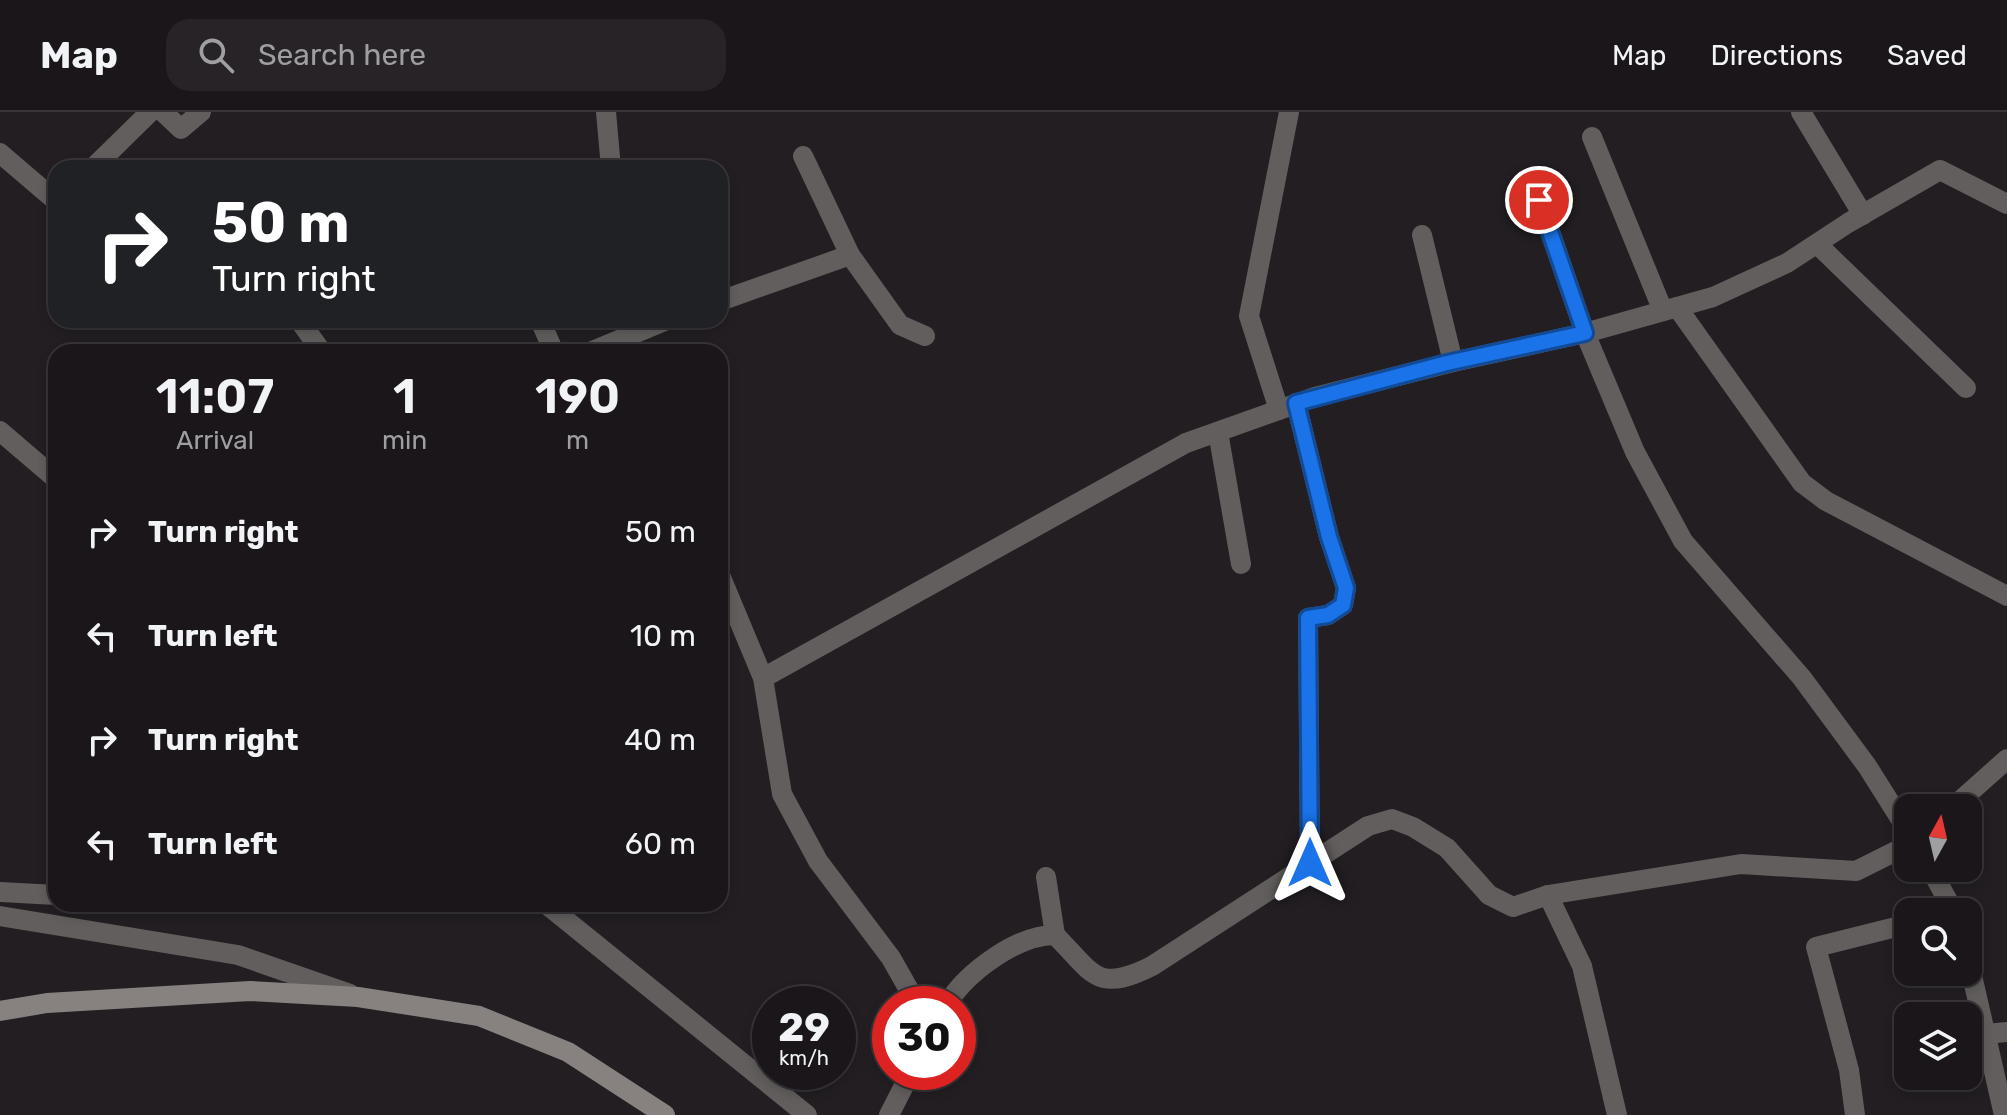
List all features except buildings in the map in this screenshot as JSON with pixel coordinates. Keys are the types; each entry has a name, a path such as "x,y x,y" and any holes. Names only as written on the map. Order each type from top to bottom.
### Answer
{"street":[{"path":"101,160 150,112"},
{"path":"163,112 181,129 201,112"},
{"path":"606,112 610,160"},
{"path":"1289,112 1249,316 1287,407 1346,588 1343,605 1328,615 1308,618 1310,863"},
{"path":"1801,112 1863,215"},
{"path":"1592,137 1670,309 1802,483 1826,501 2007,596"},
{"path":"0,153 48,194"},
{"path":"803,156 850,255 900,325 925,336"},
{"path":"763,678 1186,443 1287,407 1453,362 1585,333 1713,297 1787,263 1940,170 2007,204"},
{"path":"1539,200 1585,333 1635,452 1683,541 1802,678 1867,766 1894,809"},
{"path":"1422,235 1453,362"},
{"path":"1817,244 1966,388"},
{"path":"728,298 850,255"},
{"path":"609,344 648,328"},
{"path":"0,431 48,472"},
{"path":"1218,432 1241,564"},
{"path":"728,594 763,678 782,794 818,861 891,958 907,986"},
{"path":"1968,794 2007,759"},
{"path":"1046,877 1055,935 1086,969 1105,980 1125,979 1152,966 1368,826 1392,819 1413,827 1447,848 1489,895 1513,907 1548,895 1741,864 1856,871 1894,852"},
{"path":"0,892 48,895"},
{"path":"1548,895 1582,966 1617,1115"},
{"path":"556,912 807,1115"},
{"path":"0,916 238,955 358,997"},
{"path":"1855,1115 1849,1070 1816,947 1894,928"},
{"path":"958,986 1016,943 1055,935"},
{"path":"1975,986 2004,1115"},
{"path":"0,1011 47,1003 250,991 358,997 479,1016 568,1052 665,1115"},
{"path":"1986,1034 2007,1032"},
{"path":"889,1115 902,1090"}],"route":[{"path":"1310,863 1308,618 1328,615 1343,605 1346,588 1329,537 1296,403 1447,363 1585,333 1539,200"}]}
